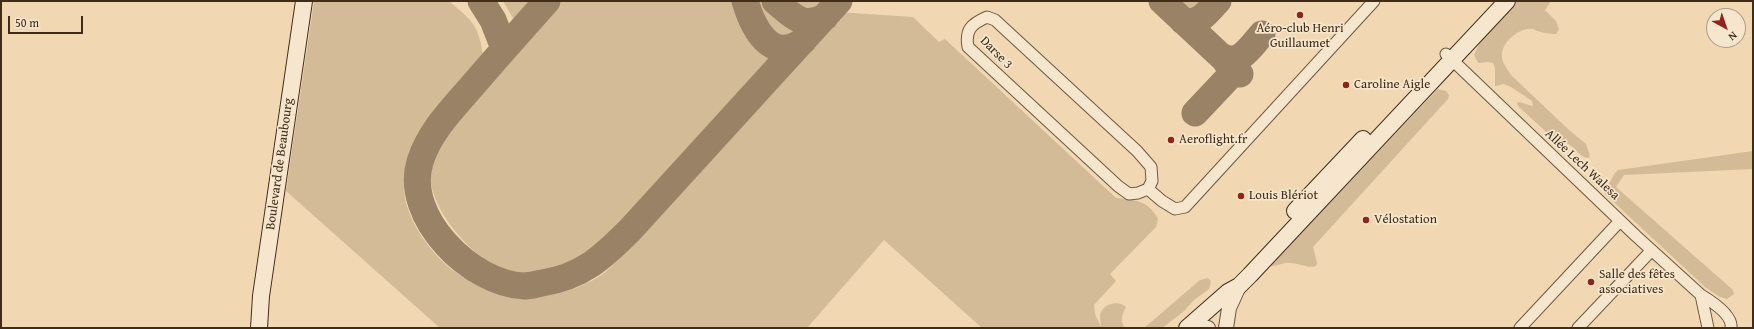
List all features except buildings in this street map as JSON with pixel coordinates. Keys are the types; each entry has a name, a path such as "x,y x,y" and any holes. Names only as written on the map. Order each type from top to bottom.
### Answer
{"main road":[{"name":"Boulevard de Beaubourg","path":"259,328 261,296 304,1"},
{"path":"1449,57 1495,1"},
{"path":"1195,327 1233,289 1237,275 1260,248 1343,159 1507,1"}],"street":[{"path":"1148,189 1174,209 1184,207 1374,1"},
{"name":"Darse 3","path":"987,17 995,20 1151,166 1152,181 1148,189 1138,193 1129,194 1118,186 968,47 966,36 970,28 978,21 987,17"},
{"name":"Allée Lech Walesa","path":"1449,57 1651,251 1726,315 1730,320 1731,328"},
{"path":"1520,328 1620,221"},
{"path":"1578,328 1651,251"},
{"path":"1226,328 1233,289"},
{"path":"1701,295 1708,328"}],"shaded area":[{"path":"314,1 449,1 469,18 479,36 483,55 448,95 426,124 411,155 406,172 404,181 405,199 414,224 424,240 441,260 460,275 481,287 504,294 528,297 552,295 576,288 600,276 609,269 838,12 913,17 939,42 945,39 1116,198 1140,202 1150,208 1154,213 1158,219 1156,227 1110,274 1116,281 1094,305 1095,314 1101,327 1100,315 1106,306 1117,303 1126,307 1122,315 1123,325 1125,328 982,328 884,240 807,328 440,328 286,191"},
{"path":"503,1 535,1 516,23"},
{"path":"560,1 739,1 753,35 779,59 769,71 766,69 625,217 596,244 564,265 546,273 536,275 516,274 489,262 465,243 443,214 437,203 430,181 430,170 433,157 439,144 457,117"},
{"path":"751,1 767,1 781,13 790,23 792,28 793,33 791,39 783,41 776,40 770,36 760,23"},
{"path":"785,1 832,1 820,12 809,14 798,11"},
{"path":"1174,1 1213,1 1200,14 1191,17"},
{"path":"1517,1 1551,1 1545,10 1556,21 1559,29 1556,34 1527,29 1516,34 1511,37 1504,47 1502,52 1503,62 1512,76 1586,144 1590,156 1588,158 1582,156 1568,144 1556,141 1518,106 1517,103 1519,102 1532,106 1532,101 1504,84 1495,86 1495,68 1493,63 1478,63 1474,55 1479,44 1490,29"},
{"path":"1438,89 1446,91 1449,95 1448,99 1313,247 1317,263 1316,266 1310,267 1287,263 1270,266"},
{"path":"1753,151 1753,169 1624,175 1616,187 1733,290 1734,294 1727,299 1720,297 1705,287 1604,193 1618,170"},
{"path":"1208,278 1211,281 1209,289 1194,300 1183,312 1162,328 1144,328 1200,280"}],"taxiway":[{"path":"481,1 493,20 504,48"},
{"path":"547,1 442,121 424,151 420,162 417,183 422,204 431,225 446,244 463,260 483,274 504,282 524,286 569,276 591,264 610,249 630,230 839,1"},
{"path":"745,1 758,32 773,46 782,48 792,47 803,41"},
{"path":"775,1 792,15 804,21 810,22 825,17"},
{"path":"1162,1 1240,74"},
{"path":"1183,21 1189,22 1198,20 1203,17 1218,1"},
{"path":"1223,57 1229,59 1240,57 1262,34"},
{"path":"1195,113 1229,77 1230,68 1223,57"}],"place":[{"name":"Aéro-club Henri Guillaumet","path":"1300,15"},
{"name":"Caroline Aigle","path":"1346,85"},
{"name":"Aeroflight.fr","path":"1171,140"},
{"name":"Louis Blériot","path":"1241,196"},
{"name":"Vélostation","path":"1366,220"},
{"name":"Salle des fêtes associatives","path":"1591,282"}]}
